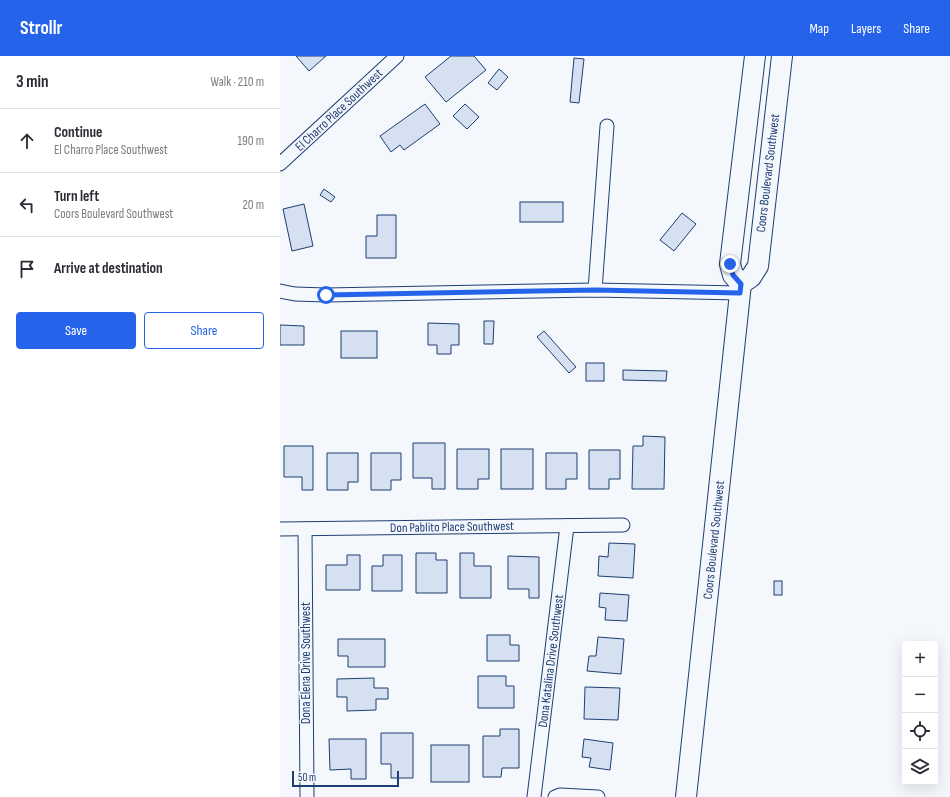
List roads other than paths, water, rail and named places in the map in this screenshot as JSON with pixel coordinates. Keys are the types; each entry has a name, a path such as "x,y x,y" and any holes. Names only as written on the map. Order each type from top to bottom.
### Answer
{"main road":[{"name":"Coors Boulevard Southwest","path":"741,288 733,275 730,264 755,56"},
{"name":"Coors Boulevard Southwest","path":"686,797 741,288 758,266 782,56"}],"street":[{"name":"El Charro Place Southwest","path":"280,164 397,56"},
{"path":"595,290 607,126"},
{"path":"280,291 295,294 326,295 741,288"},
{"name":"Don Pablito Place Southwest","path":"280,529 623,525"},
{"name":"Dona Katalina Drive Southwest","path":"534,797 567,526"},
{"name":"Dona Elena Drive Southwest","path":"306,529 307,797"},
{"path":"555,797 560,795 573,795 598,797"}]}
